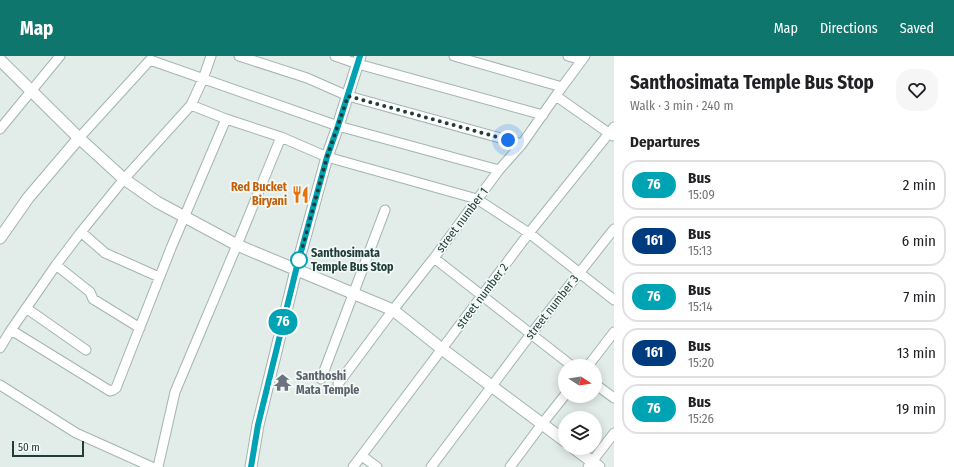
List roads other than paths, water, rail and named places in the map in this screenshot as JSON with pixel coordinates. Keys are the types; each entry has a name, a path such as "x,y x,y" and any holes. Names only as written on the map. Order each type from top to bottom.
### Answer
{"street":[{"path":"0,130 60,56"},
{"path":"0,348 10,330 81,232 124,179 191,105 211,56"},
{"path":"238,56 307,78 348,96 522,144"},
{"path":"335,56 359,60 543,115"},
{"path":"454,56 562,87"},
{"path":"568,56 584,58"},
{"name":"street number 1","path":"338,384 499,170 522,144 584,58"},
{"path":"0,60 79,138 124,179 157,202 237,245 393,310 558,437"},
{"path":"0,238 28,198 79,138 150,60 338,126 499,170"},
{"path":"251,467 258,425 296,270 327,157 359,60"},
{"path":"556,96 612,133"},
{"path":"191,105 226,119 280,137 327,157 477,199 529,234 614,300"},
{"path":"10,330 110,390 116,388 184,216 226,119"},
{"name":"street number 2","path":"353,467 529,234 612,133"},
{"path":"158,467 175,392 237,245 280,137"},
{"path":"321,379 385,210"},
{"name":"street number 3","path":"492,386 614,229"},
{"path":"81,232 105,253 159,278"},
{"path":"434,258 563,359"},
{"path":"56,265 90,292 93,299 140,328"},
{"path":"26,308 86,350"},
{"path":"593,359 614,332"},
{"path":"0,385 76,433 152,467"},
{"path":"431,467 492,386"},
{"path":"602,389 614,398"},
{"path":"510,467 559,403"},
{"path":"582,455 593,465 614,433"},
{"path":"362,456 377,467"}],"place":[{"name":"Red Bucket Biryani","path":"300,194"},
{"name":"Santhosimata Temple Bus Stop","path":"299,260"},
{"name":"Santhoshi Mata Temple","path":"283,383"}]}
